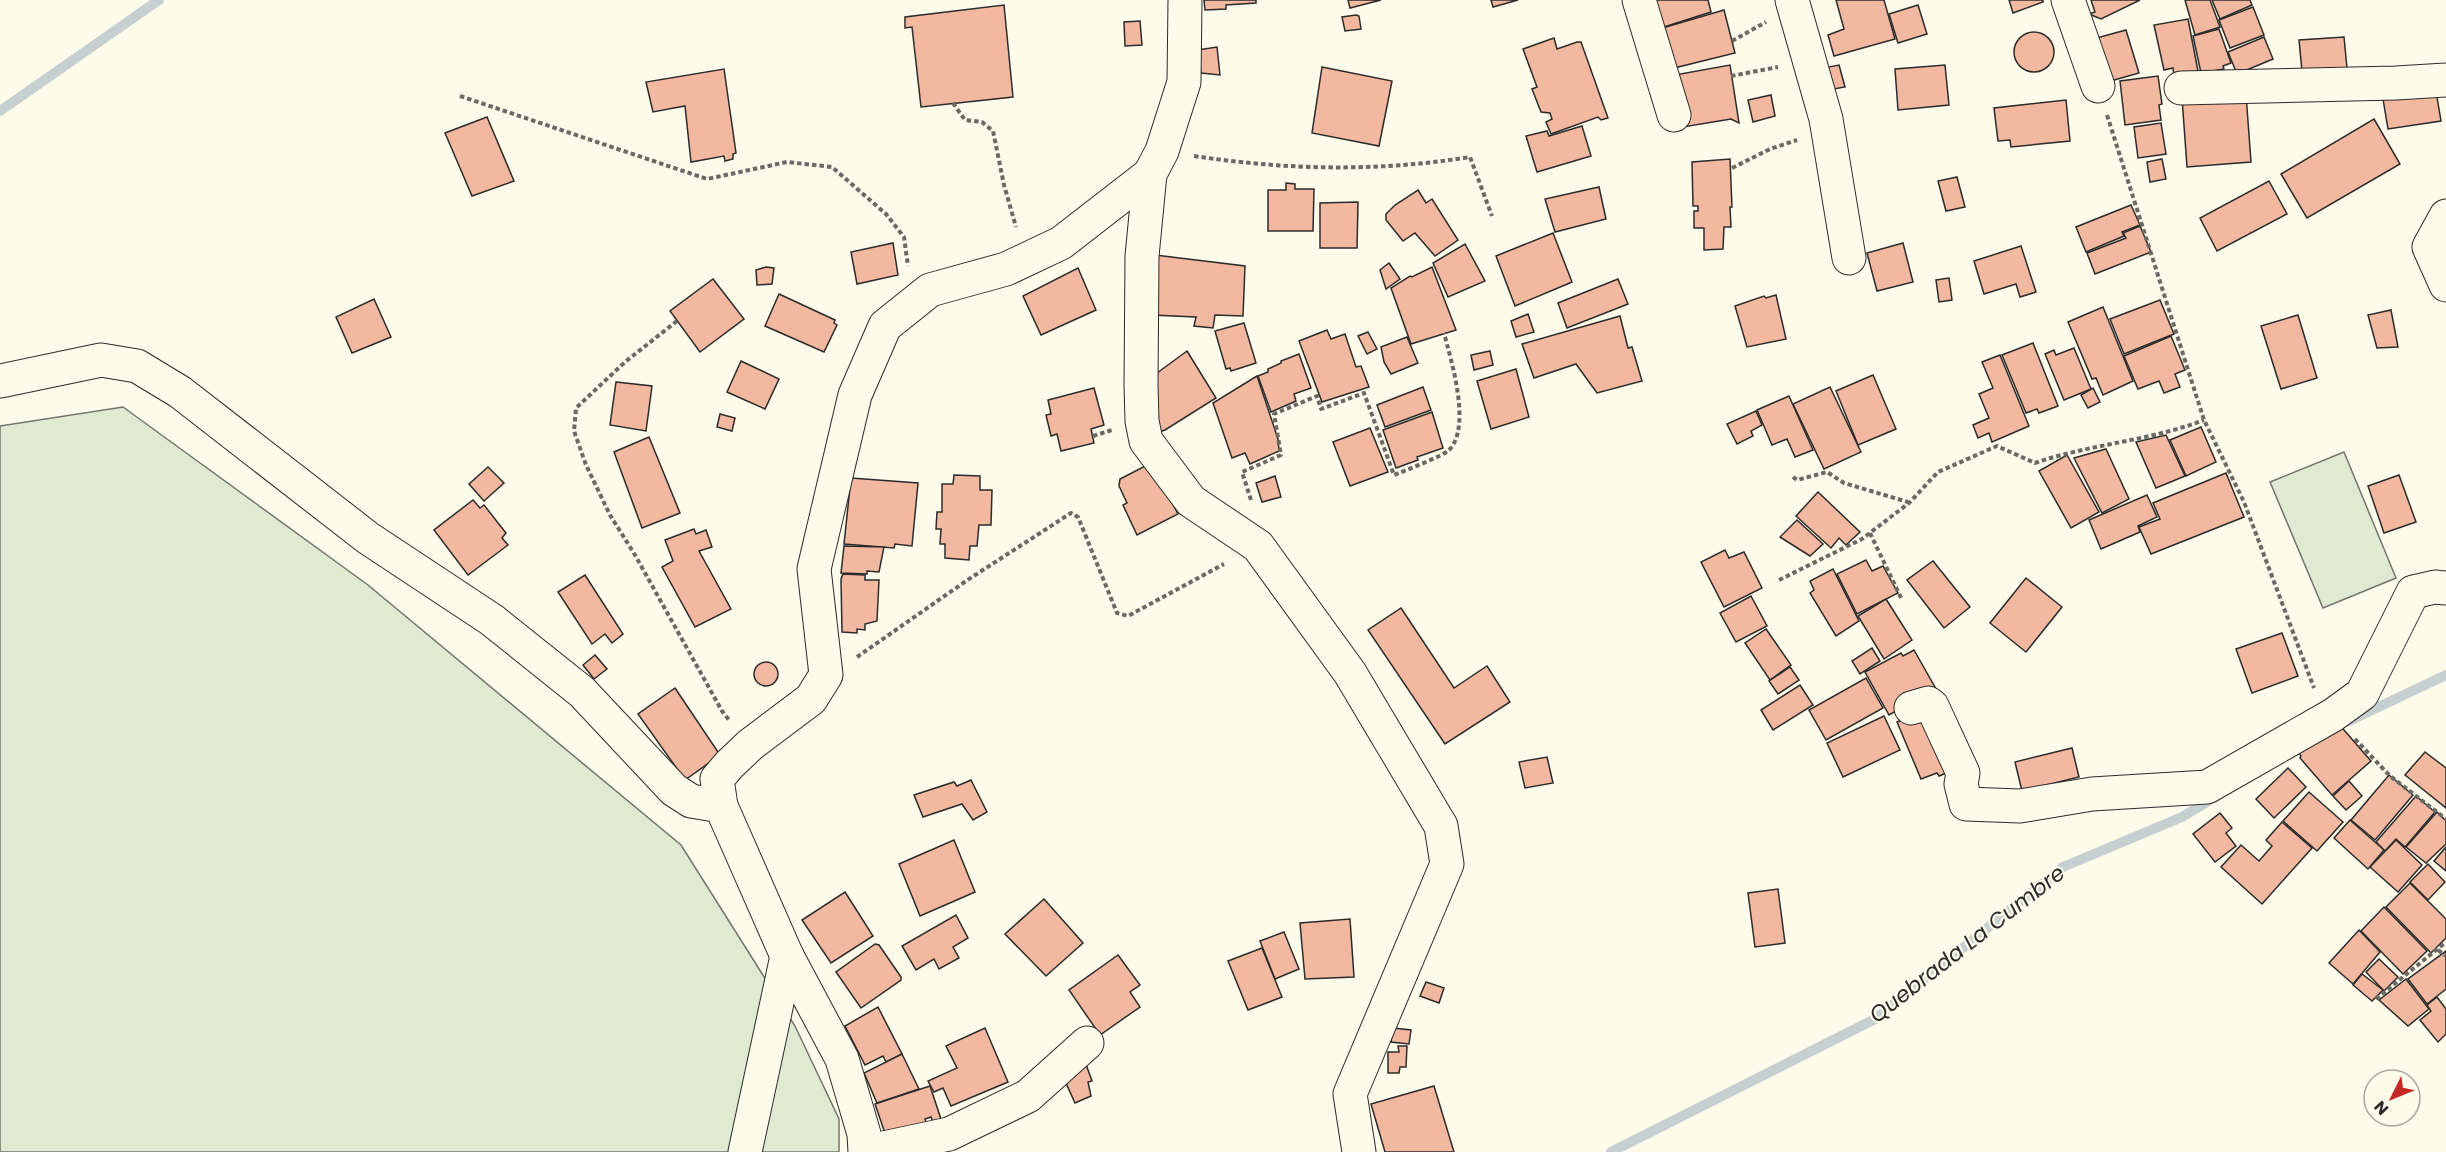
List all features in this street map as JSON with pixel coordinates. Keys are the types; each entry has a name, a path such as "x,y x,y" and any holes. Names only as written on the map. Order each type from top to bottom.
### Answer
{"street":[{"path":"1185,0 1184,82 1156,163 1142,256 1142,394 1146,441 1191,501 1258,546 1350,673 1441,826 1446,864 1350,1094 1359,1152"},
{"path":"1639,0 1674,115"},
{"path":"1792,0 1827,130 1850,258"},
{"path":"2068,0 2098,86"},
{"path":"2181,88 2446,80"},
{"path":"1087,1043 1028,1096 949,1134 865,1152 864,1134 842,1059 787,956 721,806 717,779 750,745 811,699 826,675 814,569 855,395 885,326 930,290 1021,264 1061,243 1156,163"},
{"path":"2446,216 2429,247 2446,285"},
{"path":"0,381 100,360 137,366 180,392 368,538 492,620 582,692 674,790 691,801 721,806"},
{"path":"1911,708 1928,702 1932,706 1963,773 1961,784 1966,804 2020,806 2092,795 2207,787 2333,715 2361,694 2413,592 2435,587 2446,588"},
{"path":"745,1152 787,956"}],"path":[{"path":"1731,76 1810,60"},
{"path":"2098,86 2204,420 2244,502 2311,683 2333,715 2390,776 2446,819"},
{"path":"460,96 707,179 787,162 832,167 886,214 904,237 912,304"},
{"path":"953,104 965,120 982,122 993,131 1004,185 1015,218 1021,264"},
{"path":"1731,168 1770,149 1827,130"},
{"path":"1156,163 1252,164 1359,169 1421,165 1470,157 1492,216"},
{"path":"676,321 625,362 576,408 574,431 586,465 610,515 653,586 722,711 750,745"},
{"path":"826,675 845,666 966,581 1071,513 1078,517 1117,613 1128,616 1258,546 1260,534 1256,512 1242,472 1281,455 1274,414 1317,396 1320,409 1364,393 1394,475 1449,450 1457,434 1459,404 1458,386 1444,333"},
{"path":"1779,580 1870,533 1909,503 1938,472 1996,446 2035,463 2066,453 2180,429 2204,420"},
{"path":"1793,477 1797,480 1827,472 1844,483 1909,503"},
{"path":"1870,533 1902,600"},
{"path":"2376,999 2446,942"},
{"path":"2438,950 2446,956"}],"green space":[{"path":"123,407 368,585 681,845 795,1026 839,1119 839,1152 0,1152 0,426"},
{"path":"2344,452 2396,578 2323,608 2270,482"}],"building":[{"path":"1204,0 1256,0 1256,3 1226,5 1226,9 1205,10"},
{"path":"1348,0 1381,0 1350,8"},
{"path":"1491,0 1518,0 1493,7"},
{"path":"1651,0 1708,0 1711,12 1664,27"},
{"path":"1836,0 1884,0 1895,39 1834,56 1828,35 1844,29"},
{"path":"2009,0 2043,0 2043,2 2013,13"},
{"path":"2091,0 2140,0 2101,19 2089,14 2095,12"},
{"path":"2185,0 2210,0 2220,27 2195,35"},
{"path":"2212,0 2250,0 2252,5 2220,19"},
{"path":"1004,5 1013,97 921,107 912,27 905,28 905,17"},
{"path":"1918,5 1927,34 1898,43 1889,14"},
{"path":"2253,7 2264,35 2230,48 2219,20"},
{"path":"1724,10 1735,53 1670,69 1659,29"},
{"path":"1359,16 1361,29 1345,31 1342,17"},
{"path":"2188,19 2198,71 2174,76 2173,68 2164,70 2154,25"},
{"path":"1140,21 1142,45 1125,46 1124,22"},
{"path":"2219,29 2231,63 2223,66 2224,69 2201,73 2193,36"},
{"path":"2126,30 2139,73 2107,82 2093,39"},
{"path":"2034,32 2042,33 2048,38 2053,44 2053,60 2048,66 2042,71 2034,72 2026,71 2020,66 2015,60 2014,52 2015,44 2020,38 2026,33"},
{"path":"2264,37 2273,59 2237,74 2228,52"},
{"path":"2344,37 2347,68 2302,71 2299,40"},
{"path":"1554,38 1557,49 1581,42 1608,118 1601,120 1598,117 1551,134 1546,122 1552,119 1550,113 1541,112 1532,89 1537,87 1523,49"},
{"path":"1217,47 1220,75 1201,73 1198,50"},
{"path":"1730,65 1739,123 1731,119 1683,127 1669,76"},
{"path":"1839,65 1845,87 1828,90 1823,68"},
{"path":"1945,65 1949,105 1898,110 1895,69"},
{"path":"1322,67 1392,81 1379,146 1312,133"},
{"path":"724,69 736,153 733,154 733,159 725,161 724,156 691,162 685,106 653,112 646,82"},
{"path":"2158,76 2162,104 2159,105 2161,120 2125,125 2120,81"},
{"path":"2435,85 2441,121 2388,129 2382,93"},
{"path":"2246,94 2251,162 2187,167 2182,98"},
{"path":"1771,95 1775,116 1753,122 1748,100"},
{"path":"2066,100 2070,141 2011,147 2010,140 1998,141 1994,108"},
{"path":"487,117 514,181 472,196 445,133"},
{"path":"2374,119 2400,164 2307,218 2281,174"},
{"path":"2161,123 2166,154 2138,158 2134,127"},
{"path":"1582,126 1591,156 1537,172 1526,136 1547,131 1549,136"},
{"path":"1730,159 1731,227 1724,227 1723,249 1704,250 1704,228 1694,228 1694,211 1698,211 1698,206 1693,206 1692,162"},
{"path":"2162,159 2166,179 2150,182 2147,162"},
{"path":"1957,177 1965,207 1946,211 1938,181"},
{"path":"2269,181 2287,214 2217,251 2200,218"},
{"path":"1286,183 1295,184 1295,189 1314,189 1313,231 1268,231 1268,190 1286,190"},
{"path":"1599,187 1606,219 1555,232 1545,199"},
{"path":"1418,190 1426,203 1432,199 1458,240 1435,256 1415,233 1403,241 1386,220 1386,214 1395,205"},
{"path":"1358,202 1357,248 1320,248 1320,203"},
{"path":"2131,205 2140,225 2122,232 2124,236 2086,252 2076,227"},
{"path":"2140,226 2151,252 2095,274 2087,253 2126,238 2123,233"},
{"path":"1553,233 1572,282 1515,306 1496,256"},
{"path":"893,243 898,275 857,284 851,252"},
{"path":"1903,243 1913,282 1877,291 1867,253"},
{"path":"1465,244 1485,281 1448,297 1433,263"},
{"path":"2021,246 2036,292 2020,297 2016,284 1984,294 1974,261"},
{"path":"1155,255 1245,266 1243,316 1215,315 1213,328 1194,326 1196,317 1151,315"},
{"path":"1389,263 1400,279 1386,289 1380,270"},
{"path":"766,267 774,268 772,284 757,285 756,270"},
{"path":"1432,267 1456,330 1411,344 1391,288 1410,276"},
{"path":"1078,268 1096,310 1041,335 1023,296"},
{"path":"1949,278 1952,300 1939,302 1936,280"},
{"path":"713,279 744,319 700,352 670,311"},
{"path":"1618,279 1628,304 1567,328 1558,303"},
{"path":"779,294 835,320 834,323 837,325 824,352 765,326"},
{"path":"1776,295 1786,339 1747,347 1735,306 1764,296 1766,298"},
{"path":"374,299 391,337 352,353 336,317"},
{"path":"2160,300 2174,334 2124,354 2110,319"},
{"path":"2103,307 2133,381 2103,395 2096,378 2092,379 2068,322"},
{"path":"2391,310 2398,347 2377,348 2368,315"},
{"path":"1528,314 1534,332 1516,337 1511,321"},
{"path":"2298,315 2317,378 2281,389 2261,326"},
{"path":"1620,316 1628,348 1632,347 1642,381 1597,393 1576,364 1534,378 1522,344"},
{"path":"1244,323 1256,363 1231,371 1230,368 1226,369 1215,331"},
{"path":"1327,330 1331,339 1345,334 1356,367 1361,366 1369,387 1322,402 1299,341"},
{"path":"1368,332 1377,349 1367,354 1358,336"},
{"path":"2171,336 2185,370 2175,374 2180,387 2164,393 2159,381 2138,389 2124,356"},
{"path":"1407,337 1418,363 1391,374 1384,362 1381,347"},
{"path":"2033,343 2058,406 2039,413 2037,409 2026,413 2002,355"},
{"path":"2074,348 2091,389 2064,400 2045,354 2054,350 2056,355"},
{"path":"1187,351 1216,398 1159,432 1153,376"},
{"path":"1490,351 1493,365 1474,370 1471,355"},
{"path":"1299,354 1311,388 1294,394 1296,401 1271,412 1258,376 1268,372 1268,369 1281,361"},
{"path":"2000,355 2029,426 1992,442 1989,433 1978,438 1973,425 1989,418 1979,394 1993,388 1982,362"},
{"path":"741,361 779,379 765,409 727,392"},
{"path":"1516,369 1529,417 1491,429 1477,381"},
{"path":"1873,375 1896,429 1858,445 1836,391"},
{"path":"1257,376 1278,439 1279,451 1250,464 1245,453 1232,458 1213,403"},
{"path":"616,382 652,386 646,431 610,425"},
{"path":"1423,387 1431,410 1385,427 1377,405"},
{"path":"1830,387 1861,452 1824,469 1793,404"},
{"path":"1094,388 1104,425 1091,429 1094,443 1061,451 1057,434 1051,436 1046,415 1051,414 1048,400"},
{"path":"2093,388 2100,402 2088,408 2081,395"},
{"path":"1789,396 1813,450 1795,457 1787,439 1772,445 1757,410"},
{"path":"1756,411 1762,425 1751,431 1753,436 1737,444 1727,424"},
{"path":"1432,412 1443,448 1417,457 1418,460 1396,468 1383,430"},
{"path":"720,414 735,418 732,431 717,427"},
{"path":"2201,427 2216,462 2186,476 2170,440"},
{"path":"1370,428 1388,472 1350,486 1333,442"},
{"path":"2166,435 2185,476 2156,488 2136,442"},
{"path":"649,437 680,513 642,528 614,452"},
{"path":"2106,449 2129,499 2102,513 2074,458"},
{"path":"2067,455 2099,512 2071,528 2039,471"},
{"path":"1151,463 1178,514 1137,535 1123,505 1127,503 1119,486 1120,479"},
{"path":"488,467 504,483 484,501 469,484"},
{"path":"2226,473 2244,517 2151,554 2139,527 2160,519 2153,503"},
{"path":"954,475 980,476 980,490 992,490 991,525 979,525 977,546 970,546 969,560 945,558 945,544 940,544 941,529 936,529 937,512 942,512 942,484 953,484"},
{"path":"2399,475 2416,522 2384,533 2368,486"},
{"path":"1275,476 1281,497 1262,502 1256,483"},
{"path":"851,478 918,483 912,546 895,544 894,548 844,544"},
{"path":"1818,492 1860,532 1846,545 1839,538 1831,548 1796,516"},
{"path":"2147,495 2157,517 2138,526 2140,532 2101,549 2089,520"},
{"path":"473,500 480,508 484,505 506,533 502,538 508,545 468,575 434,530"},
{"path":"1797,520 1823,544 1810,556 1780,537"},
{"path":"694,529 696,534 706,530 712,547 699,551 731,609 695,627 662,567 673,561 665,540"},
{"path":"844,546 884,547 879,572 841,573"},
{"path":"1725,550 1729,558 1744,552 1762,588 1724,607 1701,562"},
{"path":"1866,560 1872,571 1883,566 1898,593 1857,614 1837,574"},
{"path":"1933,561 1970,607 1944,628 1907,580"},
{"path":"1833,569 1859,621 1836,636 1810,593 1814,590 1810,581"},
{"path":"843,574 865,575 865,580 879,580 877,621 865,624 865,630 857,629 857,633 842,632 841,579"},
{"path":"585,575 623,634 612,643 605,634 592,644 558,592"},
{"path":"2026,578 2062,607 2026,652 1990,623"},
{"path":"1751,596 1767,626 1736,642 1720,613"},
{"path":"1886,599 1912,640 1884,659 1858,616"},
{"path":"1401,608 1454,688 1487,666 1510,702 1445,744 1368,630"},
{"path":"1766,629 1791,665 1770,680 1745,643"},
{"path":"2282,633 2298,676 2252,693 2236,649"},
{"path":"1872,648 1880,661 1860,674 1852,661"},
{"path":"1914,650 1936,689 1889,715 1865,672 1901,653 1903,656"},
{"path":"595,655 607,669 594,679 583,665"},
{"path":"766,662 775,665 778,674 775,683 766,686 757,683 754,674 757,665"},
{"path":"1790,667 1799,680 1778,694 1769,681"},
{"path":"1866,678 1883,708 1826,740 1809,710"},
{"path":"1800,685 1813,705 1773,730 1761,710"},
{"path":"675,688 720,755 685,780 638,714"},
{"path":"1931,708 1956,769 1939,776 1937,773 1921,779 1897,722"},
{"path":"1884,716 1900,750 1843,777 1827,743"},
{"path":"2337,722 2371,761 2332,795 2300,758 2301,756 2294,747"},
{"path":"2072,748 2079,777 2022,791 2015,762"},
{"path":"2425,752 2446,768 2446,808 2405,775"},
{"path":"1547,757 1553,783 1525,788 1519,762"},
{"path":"2288,768 2306,787 2274,818 2256,799"},
{"path":"2389,775 2413,795 2375,840 2351,820"},
{"path":"971,780 987,812 973,820 962,804 923,817 914,795 954,782 957,786"},
{"path":"2349,781 2362,796 2346,810 2333,796"},
{"path":"2309,792 2343,822 2317,851 2283,821"},
{"path":"2416,796 2435,812 2405,847 2396,839 2385,851 2376,842"},
{"path":"2437,812 2446,821 2446,844 2426,863 2406,847"},
{"path":"2220,813 2232,828 2226,833 2236,846 2215,862 2193,834"},
{"path":"2350,820 2384,850 2368,869 2334,838"},
{"path":"2282,822 2312,848 2262,904 2221,867 2241,845 2259,861 2272,846 2266,840"},
{"path":"954,840 975,892 920,916 899,864"},
{"path":"2396,840 2422,865 2398,892 2370,867"},
{"path":"2446,847 2446,871 2434,861"},
{"path":"2428,864 2445,882 2428,900 2410,882"},
{"path":"2410,883 2446,919 2446,938 2431,953 2386,907"},
{"path":"1778,889 1785,943 1755,947 1748,893"},
{"path":"845,892 873,936 831,963 802,920"},
{"path":"1044,899 1083,943 1046,976 1005,934"},
{"path":"2384,907 2427,951 2403,974 2361,931"},
{"path":"956,915 968,938 953,947 959,958 939,969 934,959 916,970 902,946"},
{"path":"1350,919 1354,977 1305,979 1300,923"},
{"path":"2359,930 2380,952 2353,984 2329,963"},
{"path":"1284,932 1299,969 1275,979 1260,941"},
{"path":"875,944 879,945 901,980 861,1008 836,972"},
{"path":"1262,948 1282,997 1248,1010 1228,961"},
{"path":"2446,951 2446,989 2427,1004 2408,979"},
{"path":"1118,955 1140,985 1130,992 1140,1007 1100,1035 1069,990"},
{"path":"2379,959 2398,977 2384,991 2366,972"},
{"path":"2362,974 2383,990 2372,1001 2353,985"},
{"path":"2406,979 2429,1009 2408,1026 2379,1000"},
{"path":"1426,982 1444,988 1439,1003 1420,996"},
{"path":"2437,997 2446,1009 2446,1034 2438,1042 2420,1020 2431,1011 2427,1005"},
{"path":"878,1007 902,1054 886,1062 883,1056 865,1065 845,1026"},
{"path":"985,1028 1008,1082 951,1106 943,1088 934,1092 928,1081 957,1068 946,1046"},
{"path":"1393,1028 1411,1030 1409,1044 1391,1042"},
{"path":"1398,1046 1407,1046 1406,1067 1400,1067 1399,1073 1388,1073 1388,1052 1399,1052"},
{"path":"902,1054 919,1089 877,1103 864,1073"},
{"path":"1083,1056 1092,1081 1088,1082 1091,1096 1075,1103 1061,1072"},
{"path":"930,1086 942,1122 934,1124 931,1117 925,1119 928,1127 887,1139 875,1104"},
{"path":"1434,1086 1454,1152 1385,1152 1371,1104"}],"waterway":[{"path":"0,111 159,0"},
{"name":"Quebrada La Cumbre","path":"2349,721 2446,675"},
{"name":"Quebrada La Cumbre","path":"1611,1152 1875,1019 2063,867 2182,817 2215,797"}]}
